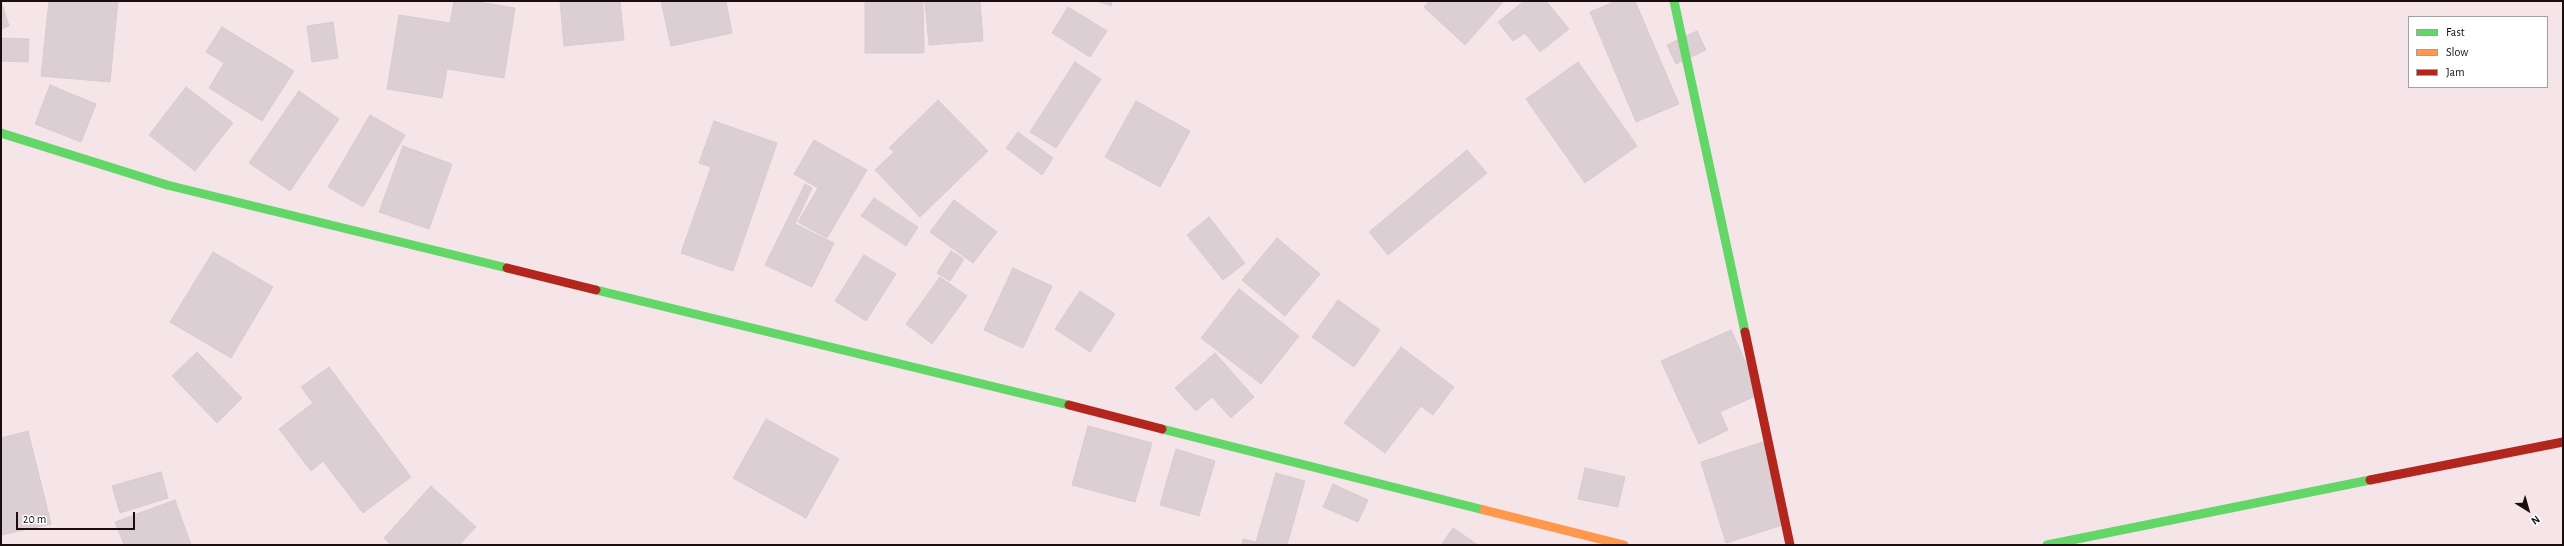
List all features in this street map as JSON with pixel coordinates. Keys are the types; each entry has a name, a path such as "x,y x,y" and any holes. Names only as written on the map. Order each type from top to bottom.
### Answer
{"street":[{"path":"1674,1 1790,545"},
{"path":"1,133 167,186 1100,413 1624,545"},
{"path":"2047,545 2563,442"}],"building":[{"path":"1,1 9,26 1,29"},
{"path":"49,1 118,1 110,82 41,76"},
{"path":"454,1 473,1 515,8 504,78 447,69 442,98 387,89 399,15 450,23"},
{"path":"560,1 620,1 624,40 564,46"},
{"path":"661,1 726,1 732,33 671,46"},
{"path":"865,1 923,1 924,53 865,53"},
{"path":"925,1 980,1 983,41 929,45"},
{"path":"1097,1 1112,1 1111,6"},
{"path":"1429,1 1504,1 1465,45 1424,7"},
{"path":"1524,1 1546,1 1569,29 1540,52 1525,33 1513,41 1498,22"},
{"path":"1616,1 1635,1 1679,104 1636,122 1590,12"},
{"path":"1068,7 1107,31 1090,57 1052,33"},
{"path":"333,22 338,58 312,62 307,26"},
{"path":"222,27 294,71 262,121 209,88 224,63 206,52"},
{"path":"1697,31 1706,50 1676,64 1667,45"},
{"path":"1,38 29,39 28,62 1,61"},
{"path":"1075,62 1101,79 1056,148 1030,132"},
{"path":"1578,62 1637,146 1585,183 1526,99"},
{"path":"50,85 96,104 81,142 35,124"},
{"path":"186,87 233,123 195,171 149,135"},
{"path":"299,91 339,119 290,191 249,163"},
{"path":"938,100 988,151 920,217 875,170 894,152 889,148"},
{"path":"1136,101 1190,131 1160,187 1105,157"},
{"path":"370,115 405,135 363,207 328,187"},
{"path":"714,121 777,143 733,271 681,253 711,167 699,163"},
{"path":"1018,132 1053,158 1042,175 1006,148"},
{"path":"814,140 867,170 827,238 798,222 818,188 794,174"},
{"path":"403,146 452,164 429,229 379,212"},
{"path":"1467,150 1487,173 1388,255 1369,232"},
{"path":"805,184 812,188 795,224 834,243 812,287 765,265"},
{"path":"874,198 918,227 906,246 861,216"},
{"path":"954,200 997,232 973,263 930,232"},
{"path":"1209,217 1245,263 1223,280 1187,235"},
{"path":"1277,238 1320,274 1285,316 1242,280"},
{"path":"951,251 964,259 950,281 937,273"},
{"path":"213,252 273,287 231,358 170,322"},
{"path":"864,255 896,274 866,321 835,301"},
{"path":"1013,268 1052,286 1023,348 984,330"},
{"path":"940,277 967,296 932,344 906,324"},
{"path":"1239,289 1299,336 1261,384 1201,338"},
{"path":"1080,291 1115,314 1090,352 1055,329"},
{"path":"1338,300 1380,330 1354,367 1312,337"},
{"path":"1731,330 1760,394 1720,412 1728,430 1699,444 1661,361"},
{"path":"1401,347 1454,387 1433,415 1421,406 1385,453 1344,423"},
{"path":"197,352 242,398 217,423 172,376"},
{"path":"1215,353 1254,397 1231,418 1212,397 1196,411 1175,388"},
{"path":"329,367 411,477 363,513 323,461 311,471 279,429 313,403 301,387"},
{"path":"766,419 839,459 806,518 733,478"},
{"path":"1088,426 1152,443 1135,502 1072,485"},
{"path":"28,431 51,524 1,535 1,438"},
{"path":"1763,442 1789,523 1726,543 1701,462"},
{"path":"1176,449 1215,461 1199,516 1160,505"},
{"path":"1585,468 1625,477 1618,507 1578,499"},
{"path":"161,472 168,498 120,513 112,486"},
{"path":"1276,473 1305,481 1287,545 1242,545 1243,539 1256,542"},
{"path":"1333,484 1368,500 1358,522 1323,507"},
{"path":"431,486 476,527 459,545 391,545 384,538"},
{"path":"175,500 191,545 124,545 115,522"},
{"path":"1453,528 1478,545 1441,545"}],"traffic: fast":[{"path":"1674,1 1745,332"},
{"path":"1,133 167,185 507,268"},
{"path":"596,290 1069,405"},
{"path":"1162,429 1484,510"},
{"path":"2047,545 2370,480"}],"traffic: slow":[{"path":"1484,510 1624,545"}],"traffic: jam":[{"path":"507,268 596,290"},
{"path":"1745,332 1790,545"},
{"path":"1069,405 1162,429"},
{"path":"2370,480 2563,442"}]}
